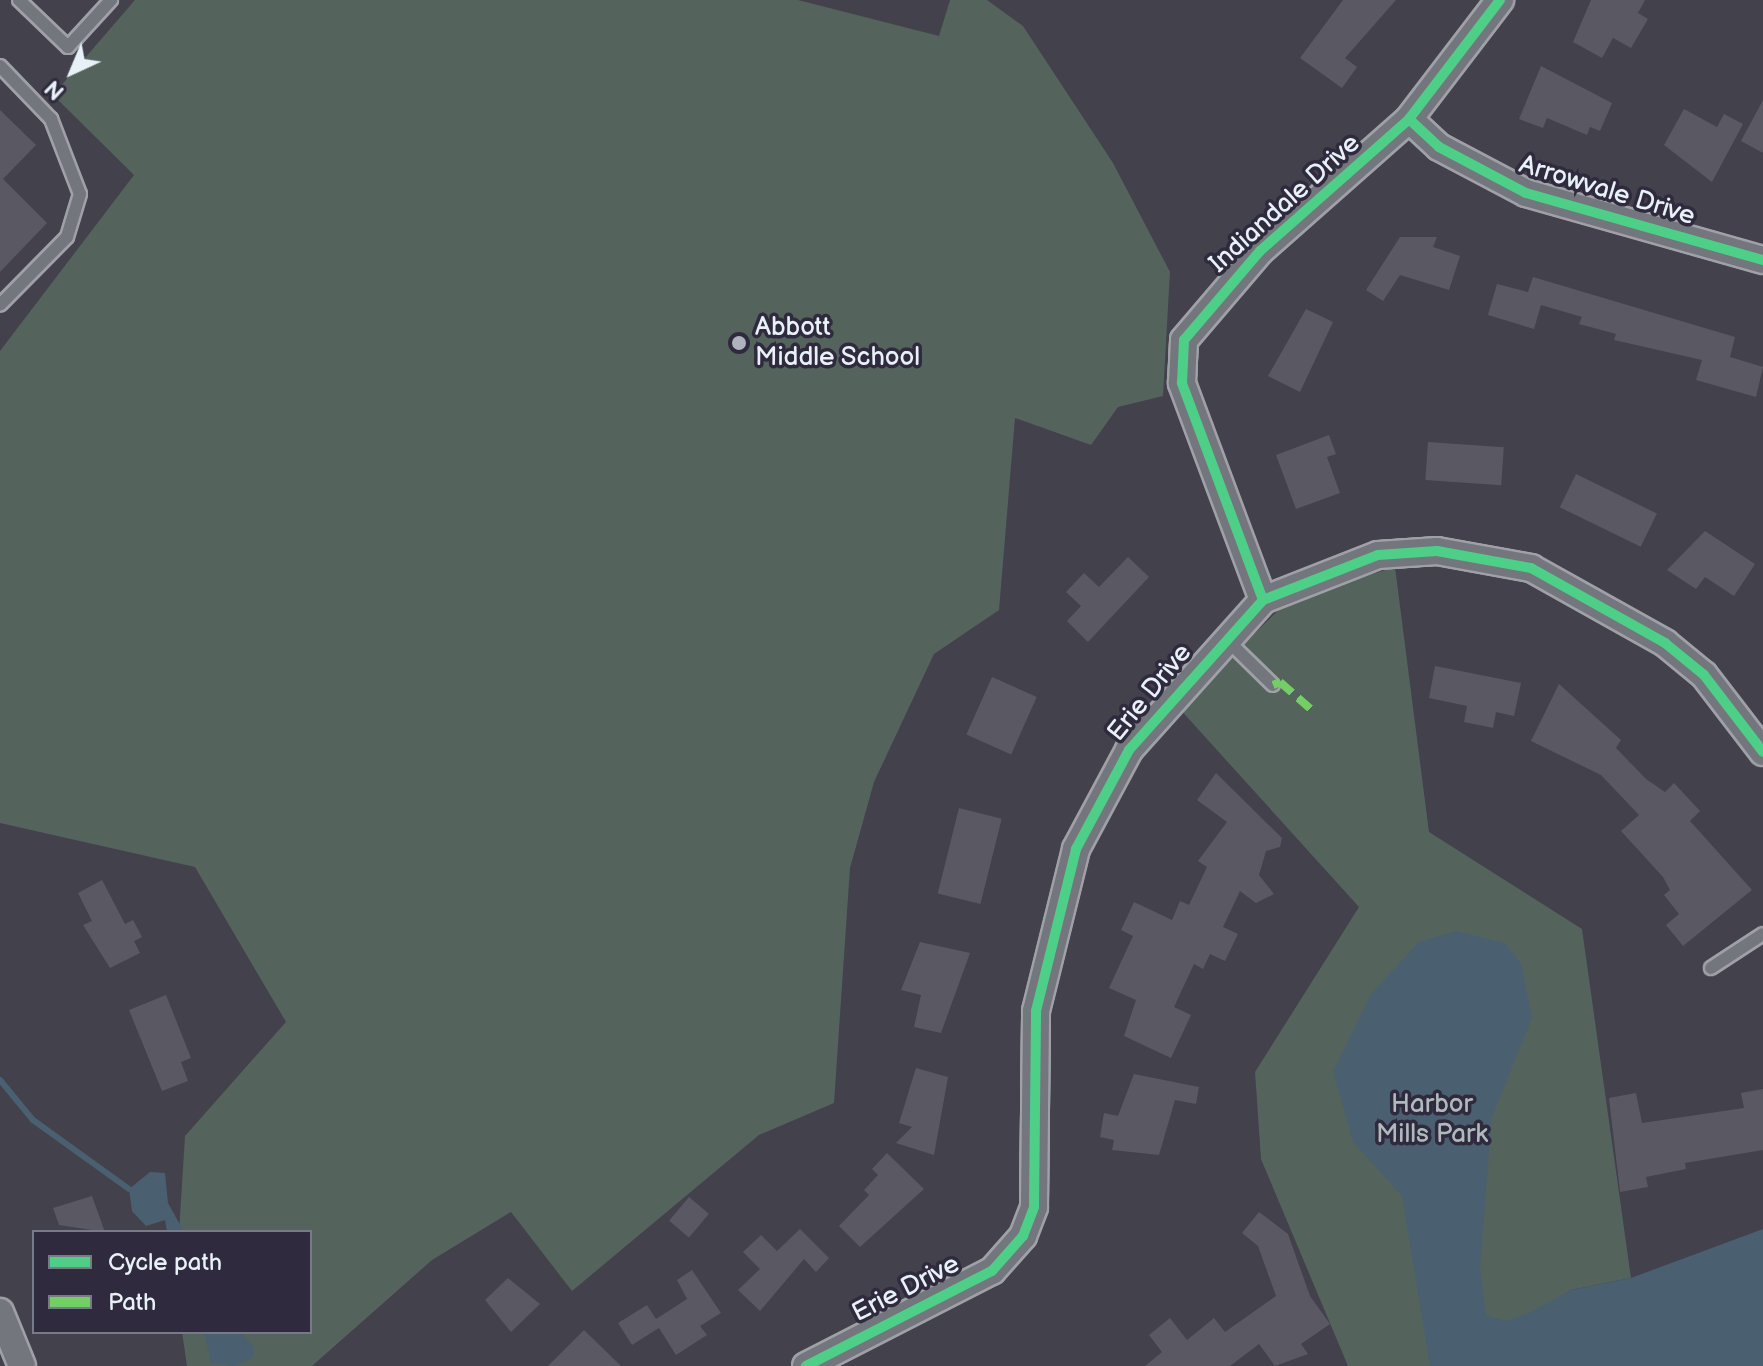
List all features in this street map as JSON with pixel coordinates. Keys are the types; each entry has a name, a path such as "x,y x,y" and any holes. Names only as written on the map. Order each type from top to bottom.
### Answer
{"street":[{"name":"Indiandale Drive","path":"1263,600 1182,383 1184,340 1260,251 1409,119 1500,0"},
{"name":"Arrowvale Drive","path":"1409,119 1439,147 1526,193 1763,260"},
{"name":"Erie Drive","path":"806,1366 992,1271 1023,1236 1034,1207 1036,1011 1057,906 1094,811 1129,750 1225,638 1263,600 1378,555 1437,551 1531,568 1665,643 1704,675 1763,752"},
{"path":"0,1312 22,1366"}],"lane":[{"path":"19,0 68,47 111,0"},
{"path":"0,66 51,119 80,194 67,237 0,305"},
{"path":"1225,638 1273,685"},
{"path":"1711,968 1763,934"}],"green space":[{"path":"135,0 798,0 939,36 950,0 987,0 1023,26 1113,163 1170,272 1163,396 1118,407 1091,445 1015,418 999,610 934,654 874,782 850,868 834,1103 759,1135 572,1291 511,1212 432,1260 312,1366 187,1366 182,1334 312,1334 312,1230 179,1230 185,1136 286,1022 195,867 0,823 0,351 134,175 53,95"},
{"name":"Harbor Mills Park","path":"1395,567 1429,832 1582,929 1631,1278 1571,1290 1446,1366 1348,1366 1261,1159 1255,1072 1359,907 1178,707 1289,600"}],"water":[{"path":"1456,931 1505,943 1521,964 1532,1018 1492,1117 1480,1268 1486,1315 1505,1321 1527,1314 1571,1290 1631,1278 1763,1229 1763,1366 1430,1366 1402,1196 1353,1142 1333,1072 1371,994 1419,942"},
{"path":"150,1172 165,1173 168,1203 183,1230 167,1230 165,1220 146,1226 132,1211 129,1189"},
{"path":"204,1334 242,1334 254,1347 253,1358 234,1366 211,1363"}],"building":[{"path":"1343,0 1396,0 1345,58 1357,67 1342,88 1300,58"},
{"path":"1591,0 1645,0 1638,13 1648,19 1631,48 1613,38 1602,58 1573,42"},
{"path":"1541,66 1612,103 1600,131 1590,127 1587,135 1547,118 1543,128 1519,119"},
{"path":"1763,100 1763,153 1741,141"},
{"path":"1684,109 1717,127 1724,114 1743,124 1712,182 1664,145"},
{"path":"0,110 36,145 3,179 47,223 0,272"},
{"path":"1400,237 1437,237 1433,247 1460,256 1449,290 1400,275 1383,301 1366,290"},
{"path":"1533,277 1735,337 1730,357 1763,367 1756,397 1696,380 1702,360 1614,340 1616,334 1579,324 1582,317 1541,305 1534,329 1488,315 1497,284 1528,292"},
{"path":"1306,309 1333,322 1300,392 1268,376"},
{"path":"1329,435 1336,454 1327,457 1340,493 1296,509 1276,455"},
{"path":"1428,442 1504,447 1501,485 1425,480"},
{"path":"1576,474 1657,513 1641,547 1560,507"},
{"path":"1705,531 1755,564 1734,596 1705,577 1696,589 1667,570"},
{"path":"1128,557 1149,577 1088,642 1067,621 1081,606 1066,592 1084,573 1099,587"},
{"path":"1435,666 1521,683 1514,716 1496,712 1493,728 1464,722 1467,706 1429,698"},
{"path":"992,677 1037,697 1011,754 966,735"},
{"path":"1559,684 1621,740 1616,748 1646,779 1665,792 1674,783 1700,811 1690,821 1752,890 1683,946 1666,925 1679,914 1664,895 1670,890 1663,877 1621,831 1639,815 1601,775 1531,741"},
{"path":"1216,773 1282,838 1280,847 1266,851 1259,875 1274,894 1256,903 1240,891 1223,927 1238,934 1225,961 1210,954 1203,969 1194,964 1174,1007 1191,1015 1171,1058 1124,1036 1136,1000 1109,988 1133,936 1121,930 1134,902 1172,920 1180,901 1189,905 1207,867 1198,861 1227,822 1197,800"},
{"path":"959,808 1002,819 980,904 938,893"},
{"path":"102,880 125,924 133,920 142,937 134,941 140,953 110,968 83,925 92,921 78,893"},
{"path":"920,942 970,953 941,1033 914,1027 921,995 901,990"},
{"path":"166,995 191,1058 181,1062 188,1081 162,1091 129,1010"},
{"path":"916,1068 948,1077 934,1155 896,1143 912,1127 899,1123"},
{"path":"1134,1074 1199,1087 1196,1104 1175,1100 1159,1155 1112,1150 1114,1140 1100,1137 1104,1113 1118,1116"},
{"path":"1763,1089 1763,1150 1685,1163 1686,1169 1646,1177 1648,1187 1620,1192 1609,1098 1636,1093 1642,1123 1744,1108 1741,1093"},
{"path":"887,1153 924,1189 860,1247 839,1226 869,1195 864,1190 878,1175 872,1169"},
{"path":"92,1196 104,1230 59,1225 53,1208"},
{"path":"689,1197 709,1214 689,1237 669,1221"},
{"path":"1259,1212 1288,1234 1310,1296 1330,1324 1301,1344 1308,1354 1275,1366 1259,1344 1230,1366 1145,1366 1162,1352 1149,1335 1170,1318 1187,1340 1214,1318 1225,1332 1276,1296 1258,1246 1242,1233"},
{"path":"800,1229 829,1258 816,1272 804,1259 760,1311 738,1290 760,1269 743,1252 761,1235 777,1251"},
{"path":"692,1270 721,1313 700,1326 707,1335 676,1355 659,1328 632,1345 618,1323 647,1305 656,1319 687,1299 677,1280"},
{"path":"508,1278 540,1304 511,1332 485,1300"},
{"path":"584,1330 621,1366 548,1366"}],"waterway":[{"path":"0,1080 33,1120 129,1189"}],"marked path":[{"path":"1273,685 1280,682 1314,712"}],"cycle path":[{"path":"1263,600 1182,383 1184,340 1260,251 1409,119 1500,0"},
{"path":"1409,119 1439,147 1526,193 1763,260"},
{"path":"806,1366 992,1271 1023,1236 1034,1207 1036,1011 1076,849 1129,750 1263,600 1378,555 1437,551 1531,568 1665,643 1704,675 1763,752"}],"place":[{"name":"Abbott Middle School","path":"739,343"}]}
